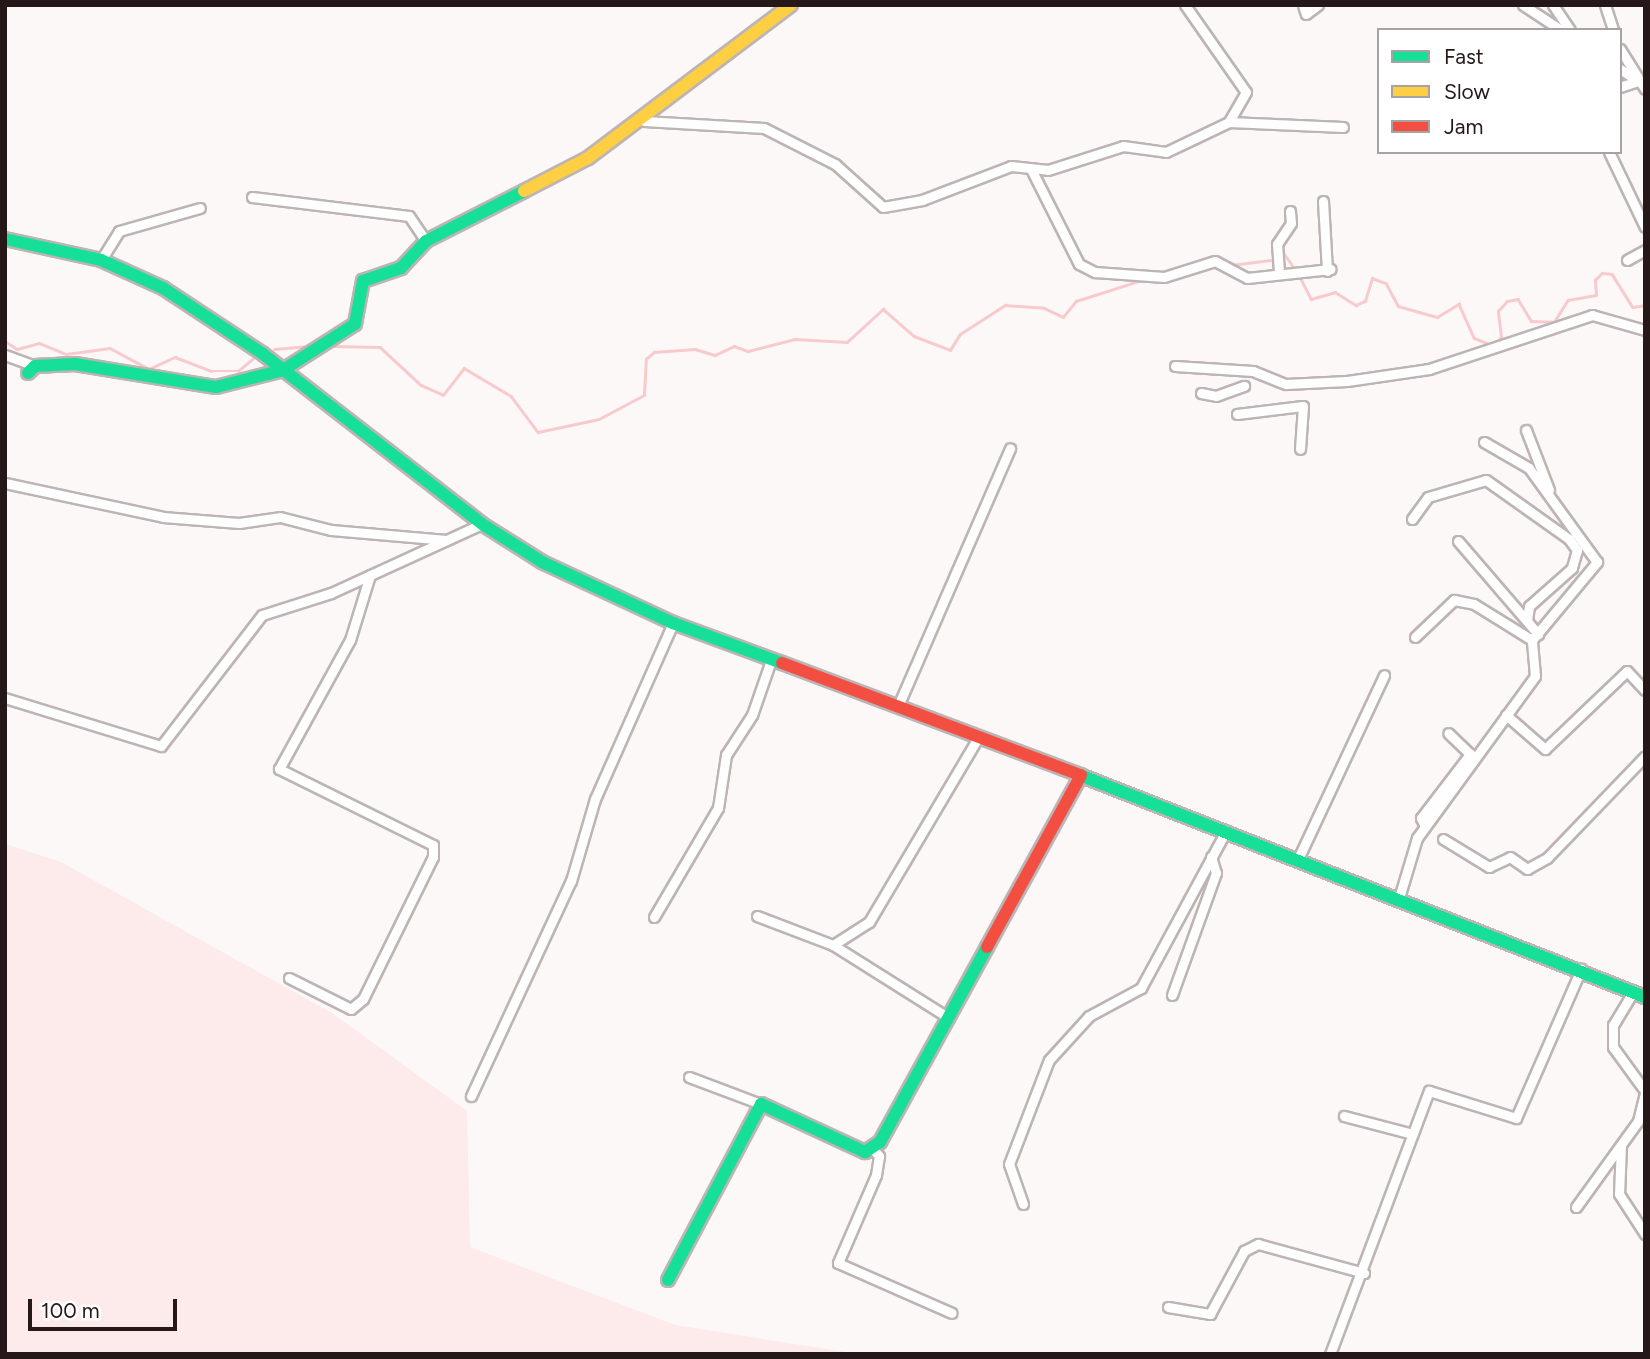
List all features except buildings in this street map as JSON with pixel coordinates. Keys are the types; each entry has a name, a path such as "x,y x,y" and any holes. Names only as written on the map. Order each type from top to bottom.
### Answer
{"main road":[{"path":"32,369 75,364 216,387 283,370 355,324 358,286 401,268 426,241 588,158 644,121 791,5"},
{"path":"5,239 101,260 163,288 283,370 482,524 542,562 673,624 1081,775 1581,969 1639,995"},
{"path":"668,1280 761,1104 865,1152 872,1148 949,1018 1081,775"}],"street":[{"path":"1185,5 1246,92 1229,122"},
{"path":"1303,5 1306,14 1318,5"},
{"path":"1523,5 1558,28"},
{"path":"1553,5 1569,28"},
{"path":"1605,5 1612,28"},
{"path":"1622,53 1645,89"},
{"path":"1622,70 1638,81"},
{"path":"1622,85 1638,81"},
{"path":"644,121 764,128 835,164 883,207 922,200 988,172 1076,164 1123,146 1166,152 1229,122 1343,127"},
{"path":"1610,154 1645,227"},
{"path":"1031,169 1079,264 1095,272 1164,277 1215,261 1240,278 1279,272 1329,270 1322,201"},
{"path":"252,197 409,216 426,241"},
{"path":"101,260 119,231 200,208"},
{"path":"1279,272 1277,244 1291,223 1290,211"},
{"path":"1627,260 1645,250"},
{"path":"1175,366 1253,371 1286,384 1346,381 1429,369 1592,315 1645,330"},
{"path":"5,355 32,369"},
{"path":"1201,393 1216,396 1244,386"},
{"path":"1237,414 1303,406 1300,449"},
{"path":"1526,430 1553,499"},
{"path":"1484,442 1529,468 1597,562 1535,637"},
{"path":"898,706 1010,448"},
{"path":"1412,519 1428,497 1486,480 1569,539 1577,550 1572,568 1529,607 1527,621"},
{"path":"5,483 163,517 239,523 280,517 331,530 448,540"},
{"path":"5,698 161,747 262,615 370,575 482,524"},
{"path":"1399,898 1425,826 1535,676 1535,637 1527,621 1458,541"},
{"path":"289,978 351,1009 363,999 433,857 433,845 279,769 350,640 370,575"},
{"path":"1415,637 1454,600 1474,604 1535,637"},
{"path":"471,1096 571,881 595,799 673,624"},
{"path":"654,917 718,808 726,755 752,715 771,660"},
{"path":"1506,715 1545,748 1627,671 1645,690"},
{"path":"1298,859 1384,675"},
{"path":"1425,826 1421,818 1470,754 1448,733"},
{"path":"833,945 869,922 979,736"},
{"path":"1443,839 1489,867 1510,857 1527,869 1547,858 1645,756"},
{"path":"1023,1204 1009,1164 1048,1060 1089,1016 1141,988 1226,831"},
{"path":"1172,995 1216,873 1211,856"},
{"path":"757,916 833,945 949,1018"},
{"path":"1330,1354 1364,1273 1429,1091 1516,1118 1581,969"},
{"path":"1576,1207 1638,1121 1645,1092 1613,1047 1613,1025 1639,995"},
{"path":"689,1077 761,1104"},
{"path":"1345,1116 1413,1134"},
{"path":"1621,1145 1619,1194 1645,1234"},
{"path":"872,1148 879,1156 876,1175 838,1263 952,1313"},
{"path":"1168,1307 1210,1314 1244,1251 1258,1244 1364,1273"}],"shaded area":[{"path":"5,844 61,862 332,1013 467,1111 470,1247 675,1325 858,1354 5,1354"}],"waterway":[{"path":"1283,252 1295,269"},
{"path":"1231,265 1271,260"},
{"path":"1166,281 1208,267"},
{"path":"1300,277 1311,299 1335,292 1356,305 1365,301 1372,278 1386,283 1398,306 1437,317 1459,304 1474,338 1494,346 1501,337 1498,311 1507,301 1518,299 1531,321 1554,322 1568,300 1596,295 1595,280 1602,273 1612,274 1633,307 1645,305"},
{"path":"334,346 380,347 421,385 443,395 464,368 511,396 538,432 599,419 644,395 646,359 654,352 695,349 715,355 734,346 748,351 795,339 847,342 883,309 914,336 950,350 960,334 1005,305 1044,308 1063,317 1076,301 1142,280"},
{"path":"1645,286 1645,299"},
{"path":"5,341 17,349 39,343 66,354 110,348 149,369 175,357 211,371 238,371 256,356"},
{"path":"274,349 312,346"}],"traffic: fast":[{"path":"28,373 35,366 75,364 216,387 283,370 355,324 363,281 401,268 426,241 524,191"},
{"path":"5,239 101,260 163,288 263,354 482,524 542,562 673,623 782,663"},
{"path":"1077,774 1645,997"},
{"path":"668,1280 761,1104 865,1152 880,1142 987,947"}],"traffic: slow":[{"path":"524,191 588,158 791,5"}],"traffic: jam":[{"path":"782,663 1077,774"},
{"path":"987,947 1081,775"}]}
